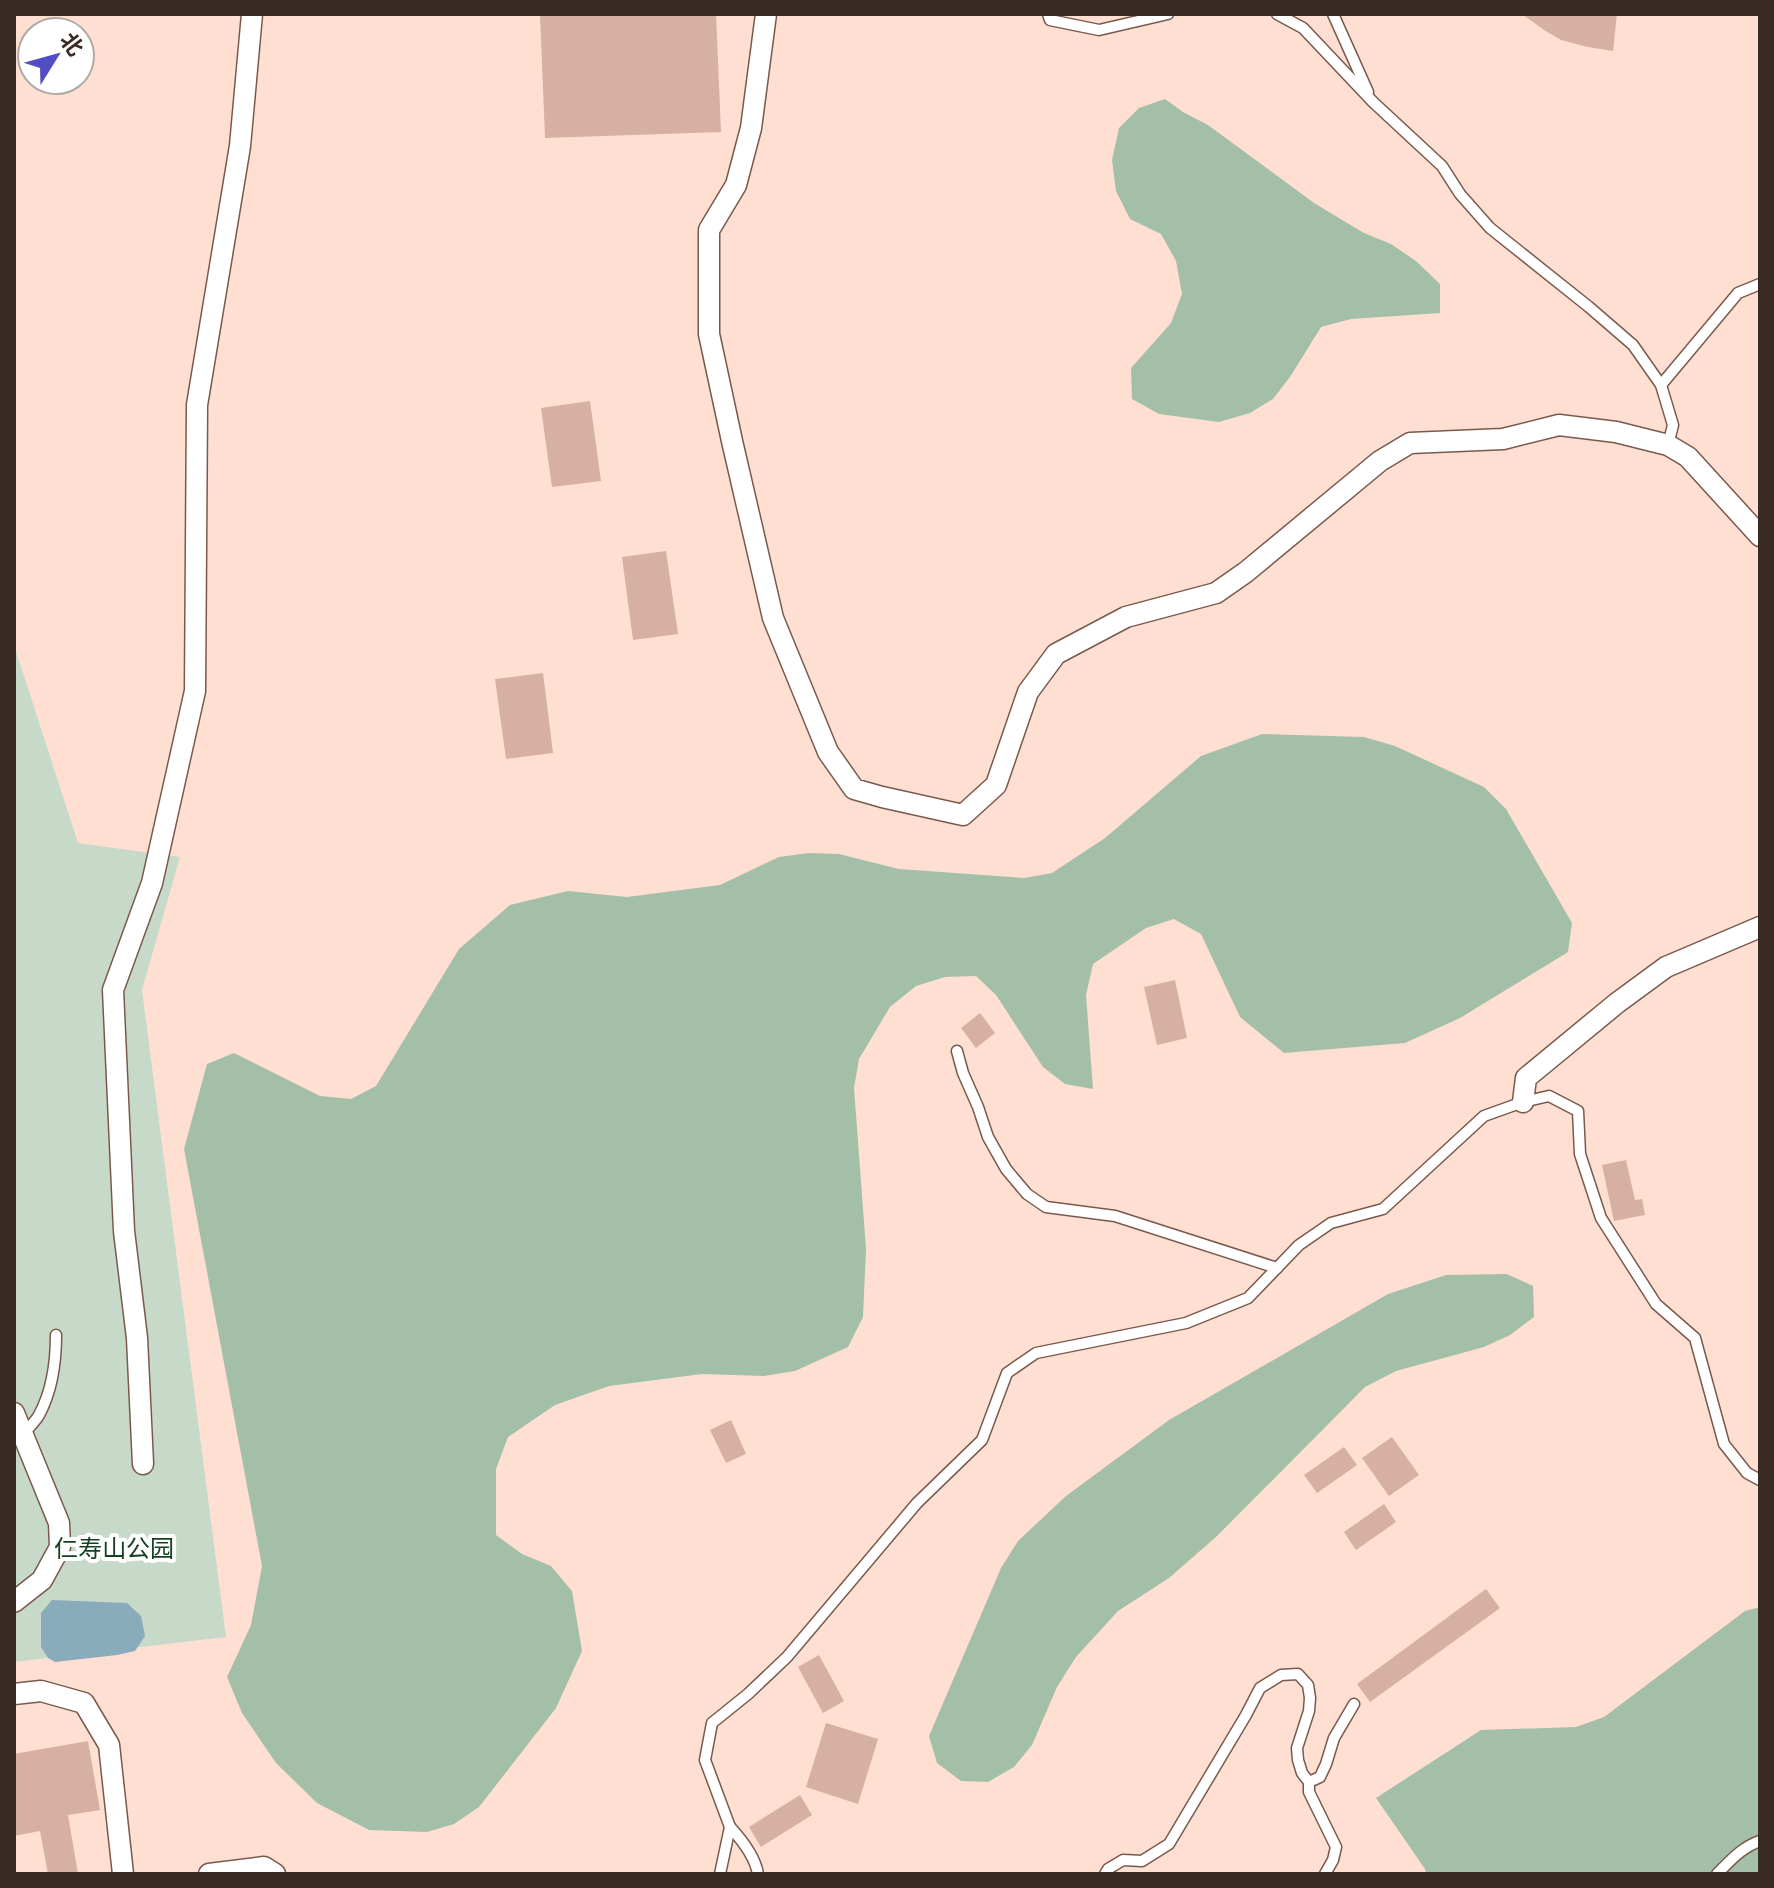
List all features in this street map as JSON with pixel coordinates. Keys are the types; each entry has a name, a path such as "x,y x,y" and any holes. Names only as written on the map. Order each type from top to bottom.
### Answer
{"street":[{"path":"143,1464 137,1338 124,1231 113,990 152,883 195,691 197,405 240,146 252,14"},
{"path":"766,14 751,128 736,185 709,230 709,334 773,618 828,752 854,789 963,815 996,785 1028,692 1056,654 1126,617 1216,593 1246,572 1380,461 1410,443 1503,439 1559,425 1616,432 1668,445 1688,457 1760,536"},
{"path":"1523,1102 1526,1078 1617,1003 1666,967 1760,927"},
{"path":"14,1413 59,1523 60,1547 42,1580 14,1602"},
{"path":"14,1694 41,1691 84,1703 109,1745 123,1874"},
{"path":"209,1874 264,1867 275,1874"}],"lane":[{"path":"1048,14 1050,20 1099,30 1168,14"},
{"path":"1277,14 1303,28 1373,102 1442,166 1460,194 1490,228 1633,345 1661,385 1673,425 1668,445"},
{"path":"1333,14 1373,102"},
{"path":"1661,385 1738,293 1760,284"},
{"path":"957,1051 988,1137 1006,1169 1027,1194 1046,1207 1115,1216 1277,1268"},
{"path":"758,1874 756,1864 742,1840 730,1827 705,1760 712,1723 787,1657 917,1503 982,1440 1007,1373 1036,1353 1186,1323 1248,1298 1299,1245 1331,1223 1383,1209 1484,1116 1549,1096 1578,1111 1580,1154 1601,1218 1656,1304 1695,1338 1724,1444 1747,1473 1760,1480"},
{"path":"23,1435 39,1415 46,1397 56,1362 56,1335"},
{"path":"1105,1874 1123,1860 1142,1861 1169,1844 1260,1688 1281,1675 1298,1674 1308,1685 1309,1711 1297,1748 1302,1773 1309,1782 1309,1792 1336,1847 1325,1874"},
{"path":"1309,1782 1320,1777 1334,1738 1354,1704"},
{"path":"720,1874 730,1827"},
{"path":"1717,1874 1741,1851 1760,1841"}],"green space":[{"path":"1165,99 1208,125 1314,203 1364,233 1391,244 1416,261 1440,284 1440,313 1351,319 1321,327 1273,399 1250,413 1219,422 1159,414 1132,399 1131,368 1171,323 1182,294 1176,261 1161,234 1130,219 1116,191 1112,160 1119,128 1139,108"},
{"name":"仁寿山公园","path":"14,645 78,843 180,857 142,990 226,1637 14,1662"},
{"path":"1262,734 1364,737 1395,746 1484,787 1506,809 1572,923 1568,952 1460,1018 1405,1043 1284,1053 1240,1017 1201,934 1174,919 1146,928 1093,964 1086,995 1093,1089 1065,1084 1043,1067 996,995 976,976 945,977 916,986 890,1007 859,1059 854,1088 866,1249 863,1317 848,1347 795,1371 764,1376 702,1374 609,1386 555,1405 508,1437 496,1469 496,1535 522,1554 551,1566 572,1591 582,1651 556,1708 479,1807 454,1824 427,1832 369,1830 317,1803 276,1763 242,1713 227,1677 251,1625 262,1566 184,1149 207,1064 234,1053 320,1096 351,1099 376,1086 459,949 510,905 568,891 627,897 720,885 779,857 809,853 839,854 899,869 1024,878 1052,873 1105,838 1201,756"},
{"path":"1507,1274 1533,1286 1534,1317 1510,1335 1484,1347 1396,1371 1365,1387 1216,1537 1169,1578 1118,1611 1076,1657 1057,1687 1032,1745 1014,1767 988,1782 961,1781 937,1763 929,1736 1001,1568 1018,1541 1066,1496 1169,1420 1388,1294 1446,1275"},
{"path":"1760,1607 1760,1874 1426,1874 1376,1798 1481,1730 1576,1727 1604,1717 1745,1611"}],"water":[{"path":"52,1600 127,1603 141,1616 145,1636 135,1651 55,1662 41,1647 41,1613"}],"building":[{"path":"540,14 716,14 721,132 545,138"},
{"path":"1522,14 1617,14 1613,51 1561,40"},
{"path":"590,401 601,481 552,487 541,408"},
{"path":"666,551 678,634 633,640 622,557"},
{"path":"543,673 553,753 506,759 495,679"},
{"path":"1175,980 1187,1038 1157,1045 1144,987"},
{"path":"980,1013 995,1033 976,1048 961,1028"},
{"path":"1626,1160 1635,1200 1642,1199 1645,1215 1614,1221 1602,1165"},
{"path":"731,1420 746,1454 726,1463 710,1430"},
{"path":"1392,1437 1419,1475 1389,1496 1362,1458"},
{"path":"1344,1447 1357,1465 1317,1493 1304,1475"},
{"path":"1384,1504 1396,1522 1356,1550 1344,1532"},
{"path":"1486,1589 1500,1608 1370,1702 1357,1684"},
{"path":"819,1655 844,1701 823,1713 798,1667"},
{"path":"826,1723 878,1739 858,1804 806,1787"},
{"path":"88,1741 100,1810 68,1815 78,1874 48,1874 40,1831 14,1836 14,1754"},
{"path":"800,1795 812,1815 761,1847 749,1827"}]}
